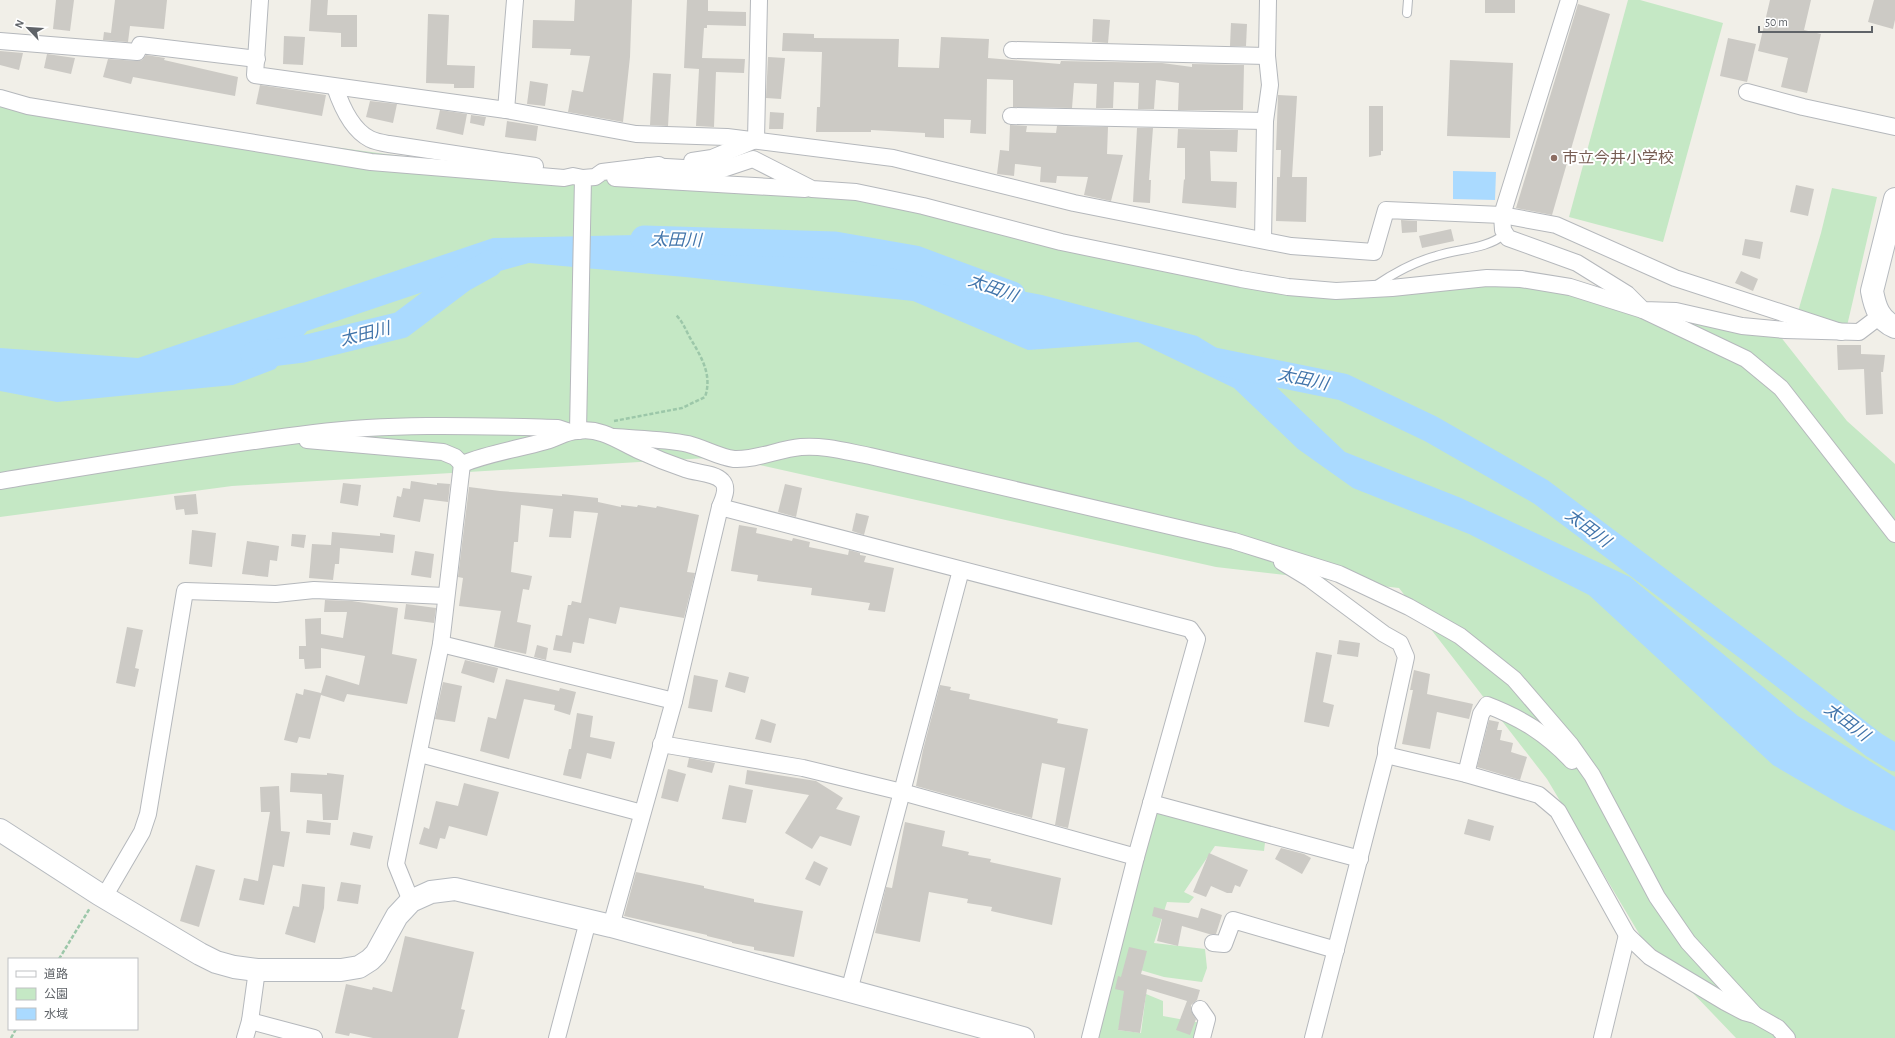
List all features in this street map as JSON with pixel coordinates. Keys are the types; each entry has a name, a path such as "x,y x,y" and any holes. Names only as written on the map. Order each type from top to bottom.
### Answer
{"street":[{"path":"260,0 256,75 506,110 636,134 727,137 893,158 1074,203 1291,246 1374,252 1386,210 1502,215 1556,225 1589,238 1675,278 1841,332"},
{"path":"506,110 515,0"},
{"path":"756,140 759,0"},
{"path":"1263,240 1265,121 1270,85 1267,56 1268,0"},
{"path":"1569,0 1502,215 1503,230 1508,238 1577,263 1627,294 1643,310 1676,311 1742,326 1785,330 1860,332 1887,321 1874,305 1872,290 1895,199"},
{"path":"0,41 137,52 140,46 257,59"},
{"path":"1012,50 1267,56"},
{"path":"335,87 339,100 355,127 370,139 389,144 566,171 584,179 602,172 712,158 756,140"},
{"path":"1747,92 1803,107 1895,127"},
{"path":"0,98 28,106 372,162 564,178 856,192 922,206 1061,242 1241,279 1288,287 1336,291 1487,278 1521,279 1570,287 1643,310 1746,359 1781,388 1895,534"},
{"path":"1011,116 1265,121"},
{"path":"648,166 720,170 753,159 812,189"},
{"path":"579,428 584,179"},
{"path":"0,481 313,433 382,428 471,426 579,428 614,437 687,444 724,457 735,459 751,459 800,447 818,446 870,456 1234,541 1339,574 1409,607 1460,636 1514,678 1570,744 1588,769 1657,897 1688,942 1755,1015"},
{"path":"462,464 481,456 521,448 557,438 579,428"},
{"path":"293,437 314,442 443,452 455,457 462,464"},
{"path":"611,926 674,701 720,507 726,490 724,482 718,478 697,473 659,460 614,437"},
{"path":"411,901 396,864 420,754 441,644 445,596 462,464"},
{"path":"720,507 1190,630 1197,639 1136,857 1090,1038"},
{"path":"1276,555 1280,561 1310,579 1384,634 1400,643 1406,657 1386,755 1313,1038"},
{"path":"849,991 961,570"},
{"path":"101,895 142,832 148,814 185,591 276,594 314,590 445,596"},
{"path":"441,644 674,701"},
{"path":"1466,774 1481,714 1487,705 1508,713 1540,731 1582,771 1588,769"},
{"path":"661,744 803,768 902,792 1136,857"},
{"path":"420,754 642,813"},
{"path":"1386,755 1466,774 1539,795 1558,811 1628,935 1650,957 1725,1002 1744,1012 1755,1015 1778,1028 1788,1038"},
{"path":"1151,803 1360,860"},
{"path":"0,830 101,895 216,962 234,967 257,970 341,970 359,967 376,954 397,916 411,901 432,892 455,890 611,926 1023,1038"},
{"path":"1213,943 1224,944 1233,920 1336,950"},
{"path":"557,1038 588,921"},
{"path":"1602,1038 1628,935"},
{"path":"245,1038 250,1021 257,970"},
{"path":"1200,1009 1207,1018 1202,1038"},
{"path":"250,1021 314,1038"}],"lane":[{"path":"1407,12 1408,0"},
{"path":"1370,289 1396,272 1436,256 1486,245 1505,234"}],"path":[{"path":"579,428 618,418 682,408 705,397 708,388 704,360 676,315"},
{"path":"60,958 101,895"}],"green space":[{"path":"1628,0 1640,0 1723,23 1663,242 1569,217"},
{"path":"0,98 28,106 564,178 856,192 1197,270 1350,290 1521,279 1780,336 1847,421 1895,464 1895,1038 1736,1038 1644,942 1547,779 1399,588 1216,567 724,457 232,486 0,517"},
{"path":"1832,188 1877,197 1847,326 1797,315 1821,233"},
{"path":"1157,810 1266,834 1264,851 1215,846 1184,892 1194,897 1189,903 1167,902 1154,943 1205,949 1207,968 1202,982 1164,977 1137,969 1118,1030 1141,1033 1146,994 1163,1001 1163,1016 1201,1023 1198,1038 1097,1038"}],"water":[{"path":"1453,171 1496,172 1495,200 1453,199"},
{"path":"636,235 843,257 1042,295 1197,336 1268,379 1345,452 1461,498 1630,577 1798,716 1895,777 1895,831 1845,807 1773,765 1589,595 1469,534 1353,488 1298,449 1234,388 1138,342 1028,350 913,301 685,277 529,263 420,293 307,331 275,369 233,385 57,402 0,391 0,348 138,358 493,238"}],"building":[{"path":"56,0 74,0 70,31 53,29"},
{"path":"115,0 167,0 164,29 130,26 128,42 103,40 104,32 111,33"},
{"path":"311,0 328,0 327,15 357,15 357,47 341,47 341,33 309,31"},
{"path":"575,0 632,0 630,57 623,122 568,112 572,90 583,92 590,56 570,55 571,49 532,48 533,20 574,21"},
{"path":"687,0 708,0 708,11 746,12 746,26 707,25 707,28 704,28 702,58 745,59 744,73 716,72 714,127 696,126 699,69 684,68"},
{"path":"1485,0 1515,0 1515,13 1485,13"},
{"path":"1770,0 1811,0 1804,30 1821,34 1807,93 1781,87 1788,58 1758,51"},
{"path":"1874,0 1895,0 1895,20 1893,29 1868,22"},
{"path":"1578,4 1610,14 1552,215 1516,208"},
{"path":"428,14 449,15 447,65 475,66 474,88 454,88 454,84 426,83"},
{"path":"1093,19 1110,20 1108,43 1092,42"},
{"path":"1231,23 1247,24 1246,46 1230,46"},
{"path":"783,33 814,34 814,38 899,39 898,67 939,68 941,37 989,39 988,58 1060,64 1061,61 1162,63 1192,67 1192,64 1244,65 1243,110 1178,110 1179,83 1156,80 1154,109 1138,109 1139,83 1114,82 1113,108 1096,108 1097,84 1074,83 1072,108 1013,107 1013,80 987,79 986,134 970,133 971,120 944,119 944,138 925,137 925,133 871,130 871,132 816,132 817,107 820,107 822,52 782,51"},
{"path":"284,36 305,37 303,65 283,64"},
{"path":"1728,38 1756,44 1747,82 1720,76"},
{"path":"0,51 23,53 19,70 0,65"},
{"path":"47,54 75,58 71,74 44,68"},
{"path":"146,55 165,58 164,60 238,77 235,96 133,77 131,84 103,77 108,59 137,61 142,60"},
{"path":"768,57 785,58 781,99 766,98"},
{"path":"1450,60 1513,63 1510,138 1447,136"},
{"path":"653,73 671,74 668,126 650,125"},
{"path":"530,81 548,84 545,106 527,104"},
{"path":"260,85 326,95 322,116 256,104"},
{"path":"1278,95 1297,96 1292,177 1307,177 1306,222 1276,221 1277,177 1280,177 1281,150 1276,150"},
{"path":"370,101 397,104 393,123 366,117"},
{"path":"1369,106 1383,106 1383,151 1381,151 1381,155 1369,157"},
{"path":"440,110 467,114 463,135 436,129"},
{"path":"770,112 784,113 783,129 769,129"},
{"path":"471,115 486,117 484,126 470,123"},
{"path":"507,121 538,126 536,141 505,137"},
{"path":"1010,125 1027,126 1026,132 1056,133 1057,126 1108,127 1107,154 1123,155 1111,201 1084,195 1088,177 1057,176 1056,183 1040,182 1041,167 1015,164 1014,176 997,174 1000,150 1009,151"},
{"path":"1137,128 1153,128 1149,180 1151,180 1150,203 1133,202"},
{"path":"1178,129 1238,130 1237,152 1210,151 1211,181 1237,182 1236,208 1182,203 1184,179 1185,180 1185,148 1177,148"},
{"path":"1796,185 1814,189 1808,216 1790,212"},
{"path":"1401,220 1417,221 1417,232 1402,233"},
{"path":"1451,229 1454,241 1422,248 1419,236"},
{"path":"1745,239 1763,242 1760,259 1742,255"},
{"path":"1741,271 1758,279 1753,291 1735,283"},
{"path":"1837,345 1861,345 1861,354 1885,355 1883,372 1881,372 1883,414 1866,415 1864,369 1838,370"},
{"path":"411,481 437,485 437,483 450,484 448,502 424,499 420,522 393,517 397,496 401,497 403,488 410,489"},
{"path":"343,483 361,485 358,506 340,503"},
{"path":"785,484 802,488 796,517 778,512"},
{"path":"469,487 500,491 562,496 562,494 598,498 598,502 621,507 621,505 637,507 638,505 656,508 657,506 699,515 687,572 695,573 684,618 620,607 616,624 589,618 584,644 573,642 571,653 553,650 556,635 562,636 568,605 571,605 572,601 581,603 598,513 574,511 571,538 549,537 553,509 521,505 518,542 514,542 511,572 532,576 529,590 523,589 517,622 531,625 526,654 494,647 501,611 459,606 463,578 458,577"},
{"path":"196,494 198,514 185,515 184,509 176,510 174,496"},
{"path":"856,513 869,516 864,535 852,531"},
{"path":"739,525 757,528 756,533 792,541 793,538 810,542 809,547 848,555 849,550 860,553 860,555 866,556 864,562 894,568 885,612 868,610 870,603 811,595 812,588 757,581 758,575 731,571"},
{"path":"192,530 216,533 212,567 189,564"},
{"path":"332,532 380,536 380,533 395,535 393,553 340,548 339,564 335,564 333,580 309,578 312,544 331,545"},
{"path":"292,534 306,535 304,548 291,546"},
{"path":"247,541 279,546 277,561 270,560 268,577 242,574"},
{"path":"415,551 434,554 431,578 411,575"},
{"path":"325,600 352,601 398,608 392,654 417,659 407,704 347,694 344,702 321,695 310,739 299,737 297,743 284,740 296,693 303,695 304,689 321,693 326,675 359,685 365,656 321,648 321,668 305,669 304,659 299,659 299,646 306,646 305,619 321,618 321,634 343,638 347,612 324,612"},
{"path":"406,604 436,608 434,623 404,619"},
{"path":"127,627 143,630 135,668 139,669 135,687 116,683"},
{"path":"1339,640 1360,643 1358,657 1337,654"},
{"path":"537,645 548,648 546,660 534,657"},
{"path":"1316,652 1332,655 1323,702 1334,705 1329,727 1304,722"},
{"path":"465,660 498,668 494,683 461,673"},
{"path":"1414,670 1430,674 1427,694 1473,704 1469,719 1437,712 1430,749 1402,744 1413,690 1410,690"},
{"path":"729,672 749,677 745,693 725,687"},
{"path":"694,675 718,680 712,712 688,708"},
{"path":"506,679 559,691 560,688 576,692 570,715 554,710 555,705 524,699 509,759 480,751 488,717 496,719"},
{"path":"443,682 462,686 455,722 435,719"},
{"path":"940,685 951,687 950,690 970,694 969,699 1058,719 1057,723 1088,729 1068,828 1055,825 1065,768 1042,763 1032,818 916,786 923,750"},
{"path":"577,713 593,716 590,737 615,742 611,759 587,753 581,779 563,775 569,749 571,749"},
{"path":"761,719 776,724 771,743 755,739"},
{"path":"1489,720 1499,722 1497,730 1502,730 1500,740 1513,743 1511,752 1527,757 1520,780 1477,767"},
{"path":"689,758 715,763 712,773 687,767"},
{"path":"668,769 686,774 678,802 661,798"},
{"path":"747,770 816,781 843,798 836,809 860,816 851,846 820,836 812,849 785,833 809,795 745,784"},
{"path":"291,773 327,775 327,773 344,775 338,820 323,820 322,794 290,792"},
{"path":"464,783 499,792 487,836 449,826 445,839 440,838 437,849 419,844 424,827 429,829 436,801 458,806"},
{"path":"729,785 753,790 746,823 722,819"},
{"path":"279,786 281,831 290,832 284,867 273,865 264,905 239,900 244,878 258,881 270,812 261,812 260,787"},
{"path":"1468,819 1494,826 1490,841 1464,834"},
{"path":"307,820 331,823 330,835 306,833"},
{"path":"905,822 945,831 942,846 969,852 968,855 991,859 990,862 1061,878 1052,925 991,911 992,907 967,903 968,899 929,892 920,942 875,933 886,887 892,888"},
{"path":"353,832 373,836 370,849 350,845"},
{"path":"1281,848 1304,854 1311,858 1302,874 1275,859"},
{"path":"1209,853 1248,870 1240,887 1235,885 1232,893 1227,893 1211,886 1206,897 1193,892"},
{"path":"814,861 828,868 820,886 805,879"},
{"path":"196,865 215,870 199,927 180,921"},
{"path":"636,872 704,886 704,888 754,899 754,902 803,911 794,957 754,950 754,947 732,943 707,935 624,916"},
{"path":"341,882 361,885 358,904 337,901"},
{"path":"302,884 325,887 324,908 315,943 285,934 293,906 299,907"},
{"path":"1154,907 1198,918 1201,908 1222,915 1216,934 1209,934 1182,926 1178,946 1157,941 1162,919 1152,916"},
{"path":"405,936 474,952 461,1009 465,1010 458,1038 373,1038 350,1033 349,1036 335,1033 346,984 372,990 373,987 392,992"},
{"path":"1129,947 1147,951 1141,974 1200,990 1197,1000 1191,1005 1191,1010 1196,1019 1190,1035 1176,1030 1187,1001 1147,989 1140,1033 1118,1030 1124,991 1115,989 1118,976 1121,977"}],"waterway":[{"name":"太田川","path":"644,239 835,245 915,259 1012,295"},
{"name":"太田川","path":"254,355 303,349 401,325 462,279 489,264"},
{"name":"太田川","path":"1214,361 1343,387 1431,429 1541,492 1750,649 1874,745 1895,758"}],"place":[{"name":"市立今井小学校","path":"1554,158"}]}
